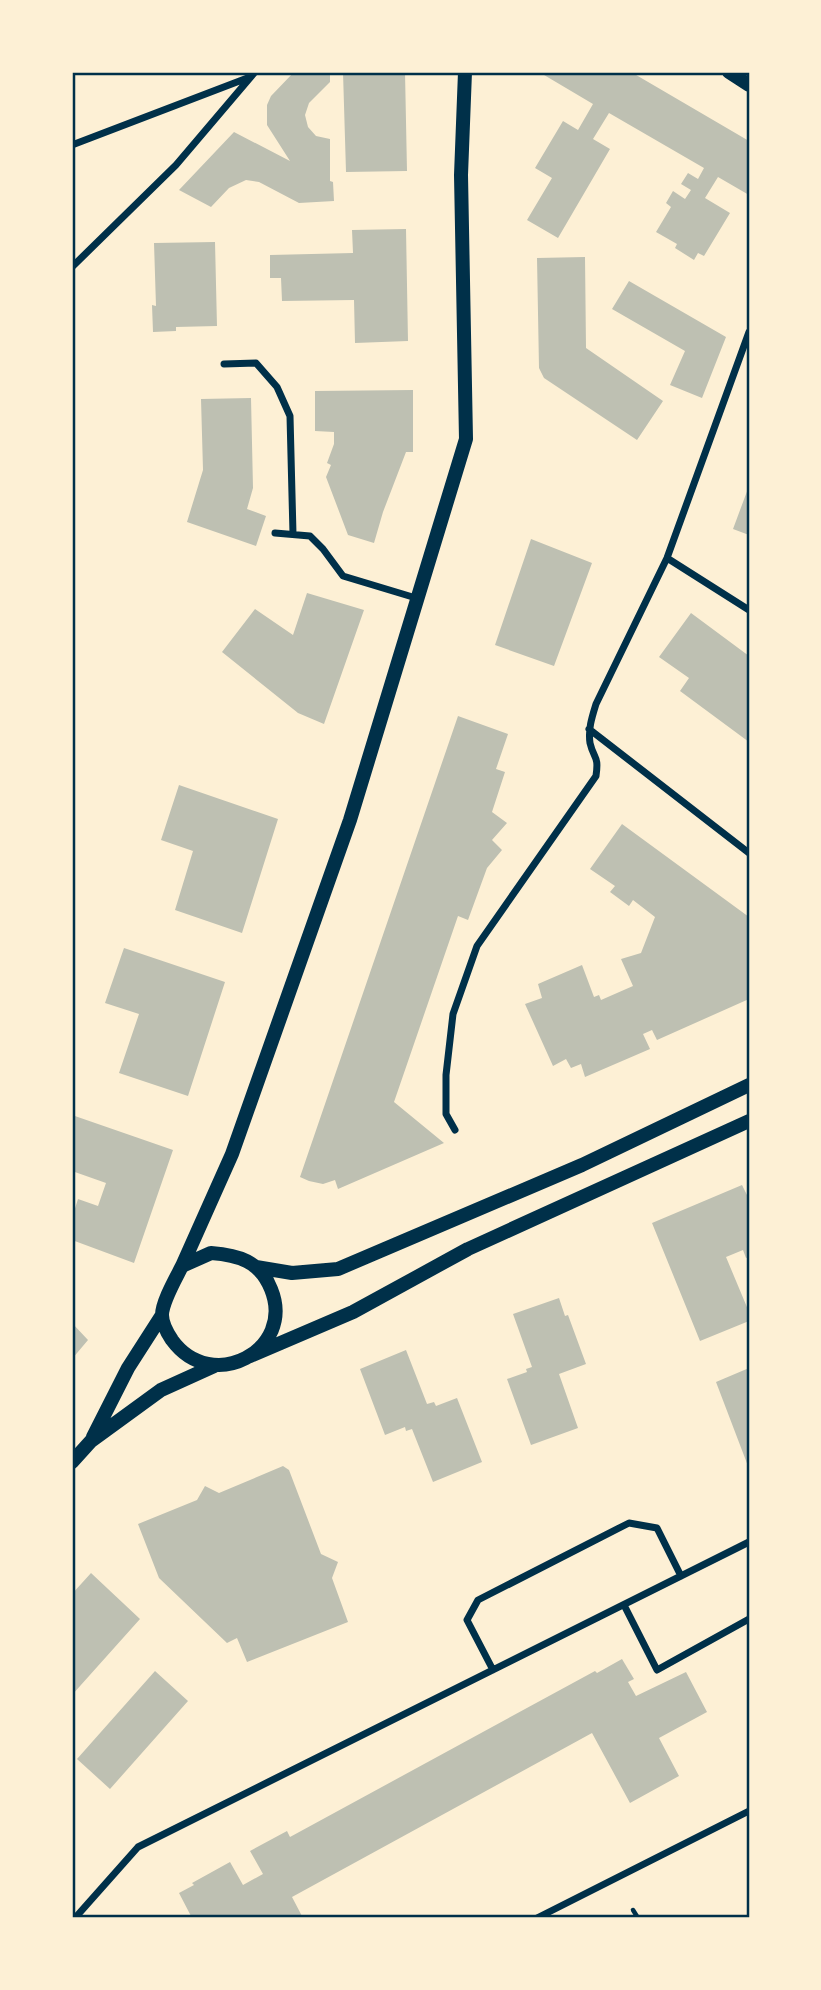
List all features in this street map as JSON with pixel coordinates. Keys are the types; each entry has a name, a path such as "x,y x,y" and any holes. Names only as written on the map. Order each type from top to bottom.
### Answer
{"main road":[{"path":"91,1441 128,1368 162,1315 232,1154 350,820 466,439 461,175 465,72"},
{"path":"729,72 749,85"},
{"path":"256,1267 292,1273 338,1269 582,1165 749,1085"},
{"path":"72,1462 91,1441 161,1390 214,1366 233,1364 353,1312 468,1249 749,1121"},
{"path":"182,1266 211,1253 237,1255 256,1267 271,1288 275,1307 273,1326 264,1343 250,1356"},
{"path":"162,1315 168,1334 180,1350 196,1361 214,1366"}],"street":[{"path":"72,145 253,74"},
{"path":"72,267 176,165 253,74"},
{"path":"455,1130 446,1114 446,1076 453,1014 477,946 596,776 598,760 591,746 589,729 596,704 667,558 749,332"},
{"path":"225,364 256,363 277,387 290,416 293,534"},
{"path":"275,533 310,536 343,576 416,598"},
{"path":"667,558 749,610"},
{"path":"589,729 749,853"},
{"path":"493,1670 467,1620 478,1600 629,1523 657,1528 681,1576"},
{"path":"75,1918 138,1847 749,1542"},
{"path":"624,1605 657,1670 749,1619"},
{"path":"537,1918 749,1811"}],"path":[{"path":"633,1910 638,1918"}],"building":[{"path":"294,72 330,72 330,82 309,103 305,115 308,127 316,136 330,139 330,181 333,182 334,201 299,203 259,182 246,180 229,188 211,207 179,190 234,132 290,161 267,125 267,105 271,96"},
{"path":"343,72 405,72 407,171 346,172"},
{"path":"539,72 631,72 749,141 749,195 718,177 705,198 730,213 704,256 698,253 694,260 675,248 677,244 656,232 671,207 666,203 673,191 685,199 691,190 681,184 688,173 698,179 704,168 609,113 593,139 610,149 558,238 527,220 552,178 535,168 563,121 578,130 593,104"},
{"path":"406,229 408,341 355,343 354,300 282,301 281,278 270,278 270,255 353,253 352,230"},
{"path":"215,242 217,326 176,327 176,331 153,332 152,305 156,306 154,243"},
{"path":"585,257 586,348 663,401 637,440 544,378 539,368 537,258"},
{"path":"629,281 726,337 702,398 670,385 685,351 612,309"},
{"path":"413,390 413,452 406,452 374,543 348,535 326,477 331,465 327,463 334,444 334,432 315,431 315,391"},
{"path":"251,398 253,488 247,509 266,516 256,546 187,522 203,470 201,399"},
{"path":"749,486 749,535 733,529"},
{"path":"531,539 592,563 554,666 495,645"},
{"path":"307,593 364,610 324,724 298,713 222,652 255,609 293,635"},
{"path":"691,613 749,656 749,742 680,691 689,678 659,657"},
{"path":"458,716 508,734 496,769 505,772 492,812 507,823 492,840 502,850 487,868 468,920 458,916 394,1102 444,1143 338,1189 335,1180 323,1184 309,1181 300,1177"},
{"path":"179,785 278,819 242,933 175,910 193,851 161,840"},
{"path":"622,824 749,917 749,999 657,1040 652,1030 643,1034 650,1049 585,1077 581,1064 571,1068 566,1059 553,1066 525,1004 542,998 538,984 582,965 594,997 599,995 601,1000 633,986 621,959 641,953 655,917 633,900 629,906 610,892 615,886 590,869"},
{"path":"124,948 225,982 188,1096 119,1073 139,1014 105,1003"},
{"path":"72,1115 173,1150 134,1263 72,1240 72,1218 78,1199 98,1206 106,1183 72,1171"},
{"path":"742,1185 747,1195 749,1194 749,1257 746,1258 743,1250 726,1257 749,1312 749,1321 700,1341 652,1223"},
{"path":"559,1298 586,1364 559,1374 578,1428 531,1445 507,1379 527,1372 526,1369 532,1367 513,1314"},
{"path":"72,1323 88,1340 72,1359"},
{"path":"406,1350 427,1404 434,1402 436,1406 457,1398 482,1462 433,1482 412,1429 406,1431 405,1427 385,1435 360,1369"},
{"path":"749,1368 749,1466 748,1466 716,1382"},
{"path":"283,1466 289,1470 321,1554 338,1562 332,1578 348,1622 247,1662 237,1638 227,1643 159,1578 138,1524 197,1500 205,1486 219,1493"},
{"path":"91,1573 140,1619 72,1695 72,1594"},
{"path":"622,1659 634,1679 628,1682 636,1696 686,1672 707,1712 659,1738 679,1776 630,1803 592,1733 292,1897 303,1918 192,1918 179,1893 194,1885 192,1883 230,1862 243,1885 263,1874 250,1851 287,1831 290,1837 595,1671 597,1673"},
{"path":"155,1671 188,1701 110,1789 77,1759"}]}
